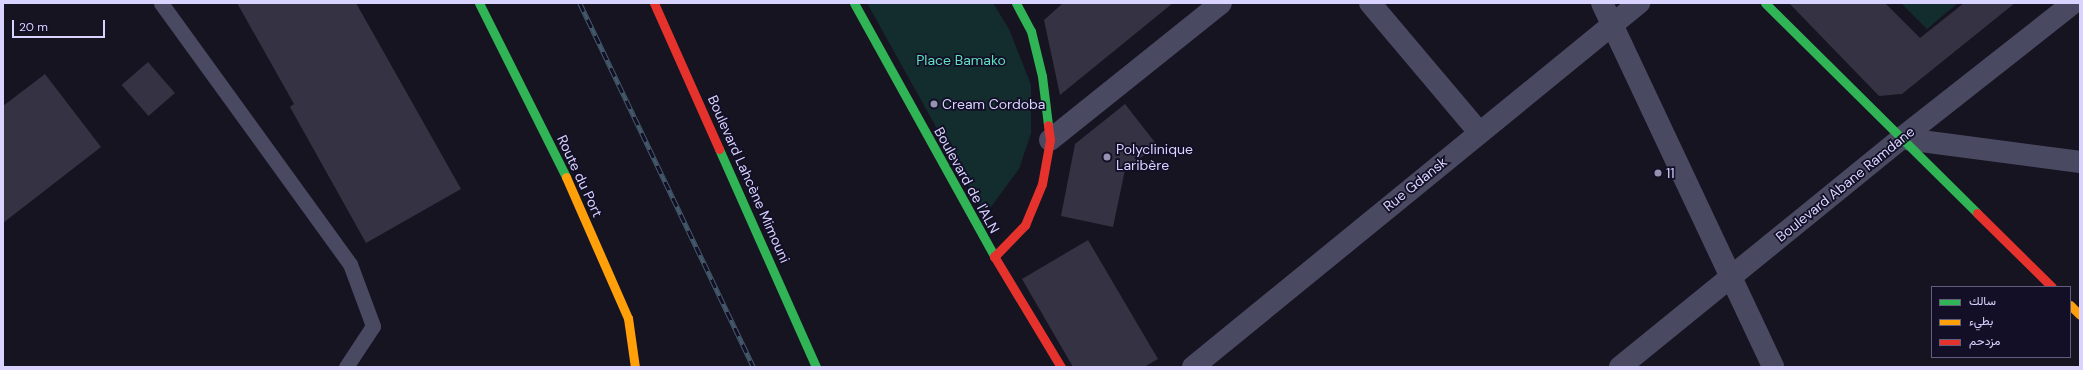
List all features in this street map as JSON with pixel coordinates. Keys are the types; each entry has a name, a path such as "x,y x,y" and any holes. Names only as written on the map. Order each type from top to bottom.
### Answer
{"main road":[{"name":"Route du Port","path":"479,3 568,180 628,318 635,367"},
{"name":"Boulevard Lahcène Mimouni","path":"654,3 816,367"},
{"name":"Boulevard de l'ALN","path":"854,3 994,257 1061,367"},
{"path":"994,257 1025,225 1042,184 1050,140 1042,76 1030,31 1016,3"},
{"path":"1765,3 1904,138 2051,286"},
{"path":"2071,306 2080,315"}],"street":[{"path":"1050,140 1221,3"},
{"path":"1370,3 1479,132"},
{"path":"1602,3 1773,367"},
{"name":"Rue Gdansk","path":"1193,367 1479,132 1612,27 1639,3"},
{"name":"Boulevard Abane Ramdane","path":"1620,367 1731,276 2073,3"},
{"path":"1904,138 2080,162"}],"lane":[{"path":"161,3 350,264 373,326 346,367"}],"green space":[{"name":"Place Bamako","path":"867,3 993,3 1009,29 1031,85 1031,133 1019,169 985,215"},
{"path":"1901,3 1958,3 1927,29"}],"building":[{"path":"237,3 356,3 461,189 366,243 290,107 294,104"},
{"path":"1063,3 1173,3 1060,95 1044,20"},
{"path":"1789,3 1885,3 1920,38 1964,3 2015,3 1902,94 1879,96"},
{"path":"148,62 175,93 148,116 122,85"},
{"path":"45,74 101,147 3,223 3,106"},
{"name":"Polyclinique Laribère","path":"1125,104 1157,145 1125,170 1113,227 1061,216 1075,144"},
{"path":"1088,240 1158,359 1144,367 1073,367 1022,279"}],"railway":[{"path":"580,3 754,367"}],"traffic: fast":[{"path":"479,3 566,177"},
{"path":"854,3 994,256"},
{"path":"1016,3 1031,31 1042,76 1048,125"},
{"path":"1765,3 1977,213"},
{"path":"719,149 816,367"}],"traffic: slow":[{"path":"566,177 628,318 635,367"},
{"path":"2071,306 2080,315"}],"traffic: jam":[{"path":"654,3 719,149"},
{"path":"994,257 1025,225 1042,184 1050,140 1048,125"},
{"path":"1977,213 2051,286"},
{"path":"994,256 1061,367"}],"place":[{"name":"Cream Cordoba","path":"934,104"},
{"name":"Polyclinique Laribère","path":"1107,157"},
{"name":"11","path":"1658,173"}]}
